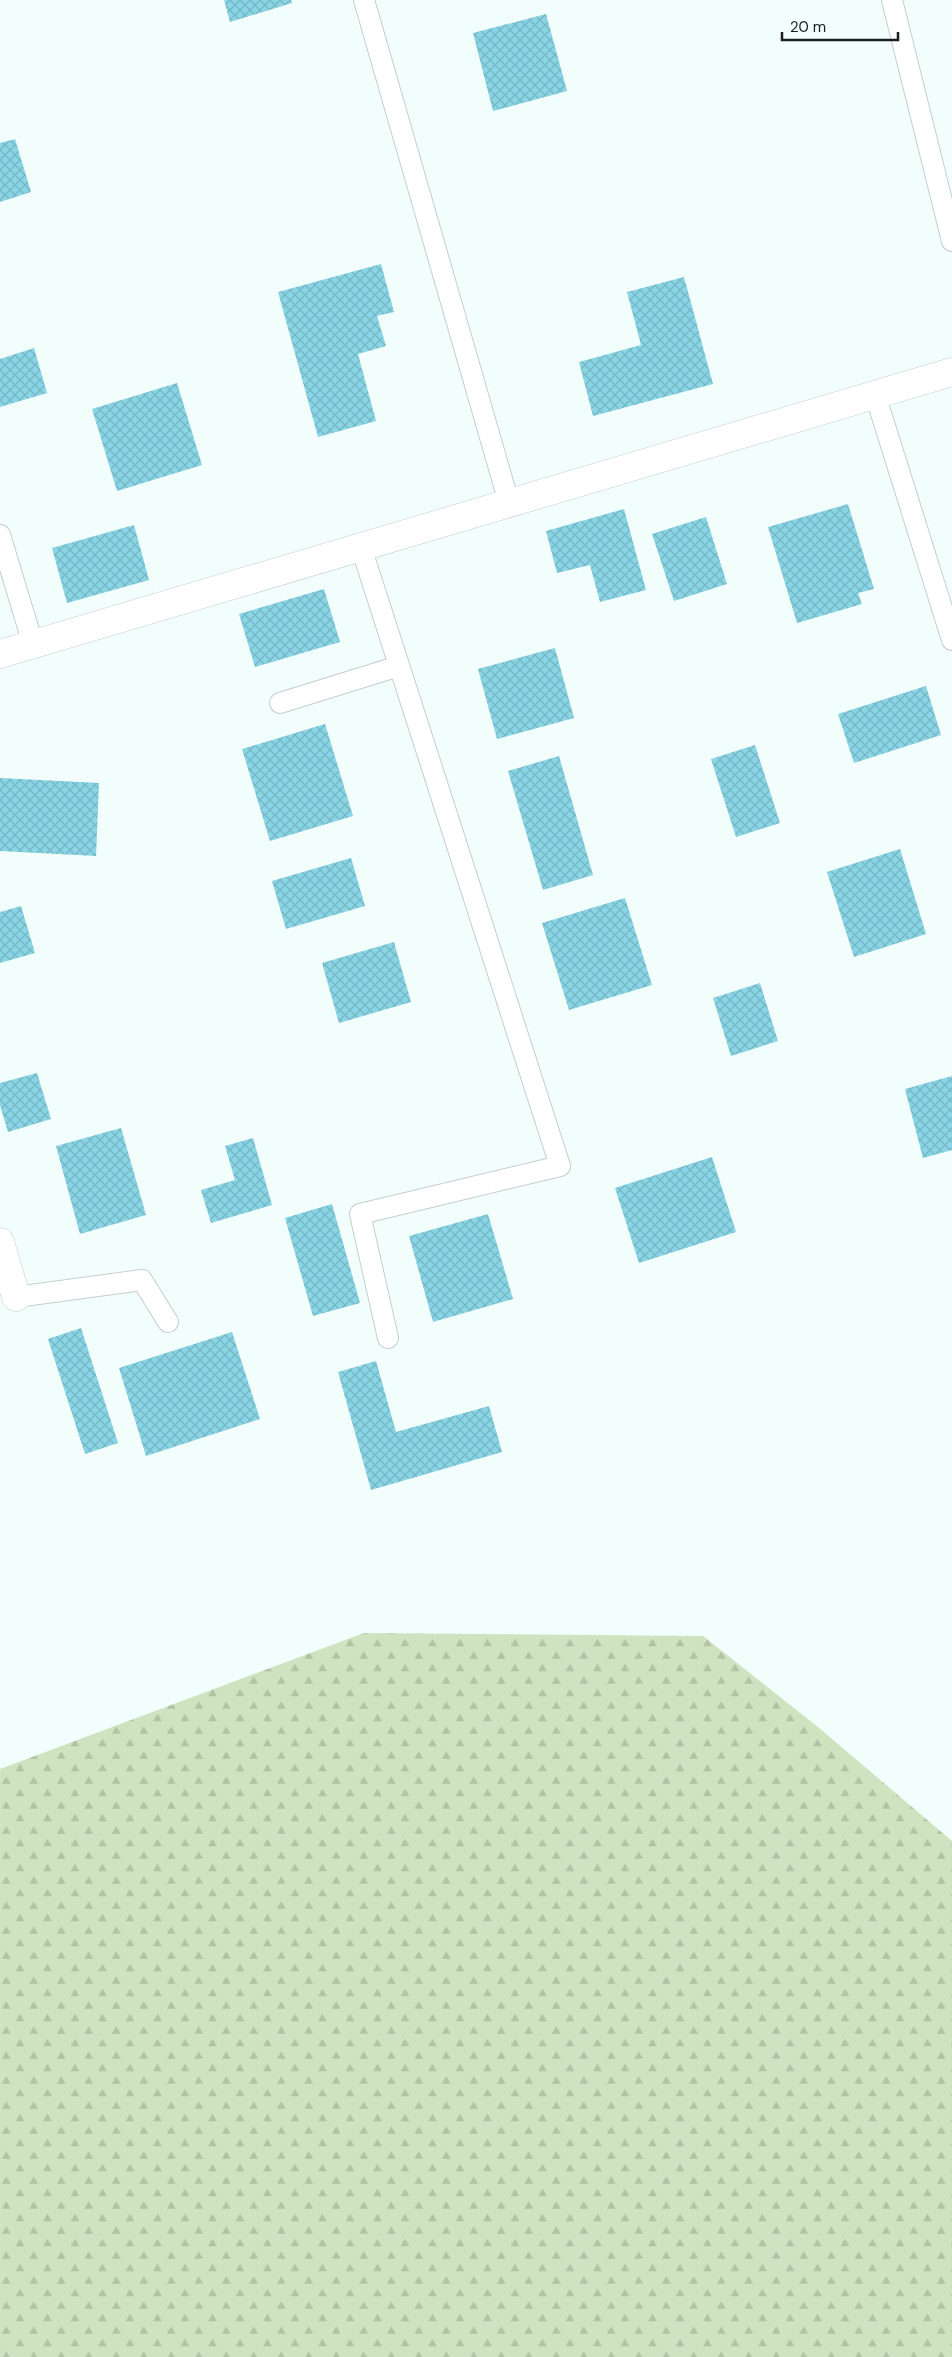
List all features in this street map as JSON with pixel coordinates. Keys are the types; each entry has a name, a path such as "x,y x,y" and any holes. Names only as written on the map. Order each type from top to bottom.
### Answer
{"street":[{"path":"0,654 952,372"},
{"path":"0,1242 16,1297"}],"lane":[{"path":"364,0 509,503"},
{"path":"892,0 952,241"},
{"path":"875,394 952,640"},
{"path":"0,535 33,644"},
{"path":"361,547 560,1166 360,1214 388,1338"},
{"path":"280,703 399,666"},
{"path":"16,1297 142,1280 168,1322"}],"green space":[{"path":"364,1633 703,1636 818,1727 952,1841 952,2357 0,2357 0,1769"}],"building":[{"path":"224,0 291,0 292,3 230,22"},
{"path":"546,14 567,91 493,111 473,33"},
{"path":"15,139 31,192 0,202 0,143"},
{"path":"381,264 394,312 377,316 386,346 358,354 376,421 318,437 278,292"},
{"path":"684,277 713,384 593,416 579,362 641,345 627,292"},
{"path":"34,348 47,393 0,407 0,359"},
{"path":"177,383 202,465 117,491 92,409"},
{"path":"848,504 874,589 858,593 862,604 797,623 768,527"},
{"path":"624,509 646,590 600,602 590,565 557,573 546,531"},
{"path":"706,517 727,584 674,601 652,534"},
{"path":"134,525 149,580 67,603 52,548"},
{"path":"324,589 340,642 255,667 239,614"},
{"path":"555,648 574,718 497,739 478,669"},
{"path":"926,686 941,735 854,763 838,714"},
{"path":"325,724 353,816 270,841 242,749"},
{"path":"755,745 780,823 736,837 711,759"},
{"path":"559,756 593,875 543,890 508,771"},
{"path":"0,778 99,783 96,856 0,851"},
{"path":"900,849 926,934 854,957 827,872"},
{"path":"351,858 365,906 286,929 272,881"},
{"path":"625,898 652,985 569,1010 542,923"},
{"path":"21,906 35,953 0,963 0,912"},
{"path":"394,942 411,1002 339,1023 322,963"},
{"path":"760,983 778,1041 731,1056 713,998"},
{"path":"37,1073 51,1119 8,1132 0,1105 0,1083"},
{"path":"952,1076 952,1150 923,1158 905,1089"},
{"path":"121,1128 146,1215 80,1234 56,1146"},
{"path":"253,1138 272,1205 211,1223 201,1190 235,1180 225,1146"},
{"path":"712,1157 736,1232 639,1263 615,1188"},
{"path":"332,1204 360,1303 313,1316 285,1218"},
{"path":"488,1214 513,1299 433,1322 409,1236"},
{"path":"81,1328 118,1443 85,1454 48,1339"},
{"path":"232,1332 260,1419 146,1456 119,1368"},
{"path":"376,1361 396,1432 489,1406 502,1452 371,1490 338,1372"}]}
